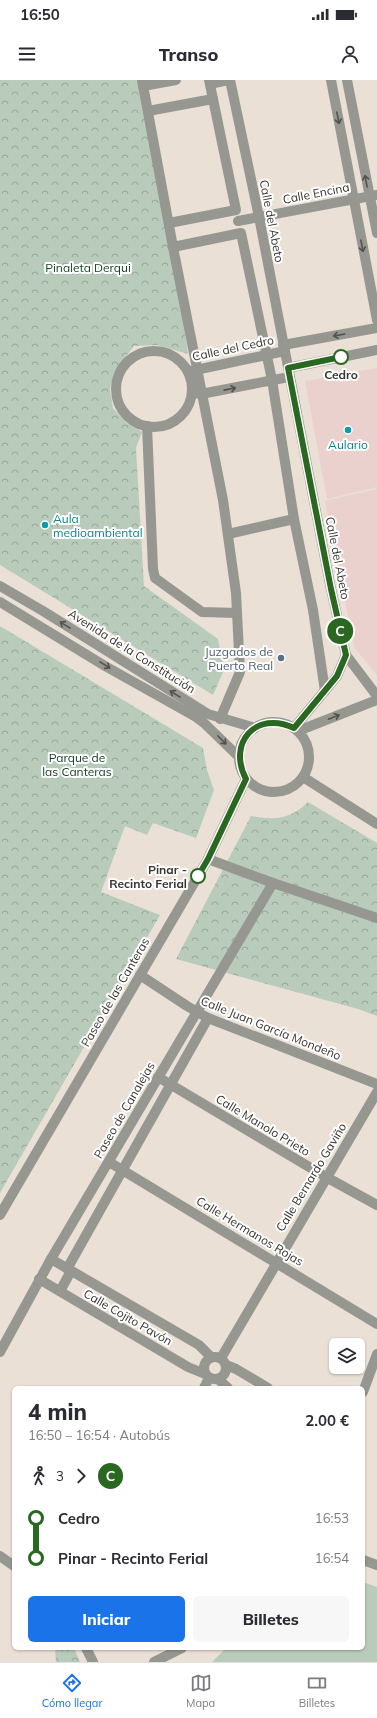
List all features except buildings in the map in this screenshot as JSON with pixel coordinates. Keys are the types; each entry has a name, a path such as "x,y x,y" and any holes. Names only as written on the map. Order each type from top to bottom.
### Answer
{"street":[{"path":"176,80 143,83 173,247 192,370 191,381 197,393 223,500 236,593 240,672 220,719"},
{"path":"229,80 210,82 272,380 294,520 313,610 324,691"},
{"name":"Calle del Abeto","path":"229,80 259,217 329,581 346,655"},
{"path":"331,80 377,320"},
{"path":"347,80 373,195 377,233"},
{"path":"148,111 213,99"},
{"name":"Calle Encina","path":"238,221 373,195"},
{"path":"169,224 236,210"},
{"path":"173,247 241,233"},
{"name":"Calle del Cedro","path":"192,370 266,355 284,348 377,328"},
{"path":"192,370 176,358 161,352 144,352 128,360 117,379 116,386 120,406 128,417 140,424 154,427 168,424 180,417 197,393 272,380 288,373 377,350"},
{"path":"147,426 153,569 155,578 202,612 237,613"},
{"path":"228,534 294,520"},
{"name":"Avenida de la Constitución","path":"0,586 43,611 208,714 220,719 255,728"},
{"name":"Avenida de la Constitución","path":"0,602 105,666 196,717 239,757"},
{"path":"296,730 324,691 337,676 346,655 377,696"},
{"path":"296,730 377,700"},
{"path":"264,723 284,723 296,730 304,739 309,753 308,768 304,778 296,786 286,791 276,793 264,792 255,787 246,779 241,769 239,757 241,746 246,736 255,728 264,723"},
{"path":"304,778 377,824"},
{"name":"Paseo de las Canteras","path":"0,1215 208,859 246,779"},
{"path":"208,859 273,883 377,918"},
{"name":"Paseo de Canalejas","path":"0,1352 51,1259 273,883"},
{"name":"Calle Juan García Mondeño","path":"140,974 208,1018 377,1084"},
{"path":"60,1292 69,1270 122,1170 208,1018"},
{"name":"Calle Manolo Prieto","path":"158,1077 326,1177 377,1205"},
{"name":"Calle Bernardo Gaviño","path":"219,1360 377,1092"},
{"name":"Calle Hermanos Rojas","path":"109,1162 377,1324"},
{"name":"Calle Cojito Pavón","path":"51,1259 199,1345 219,1360 265,1386"},
{"name":"Calle Cojito Pavón","path":"39,1280 188,1367 211,1377 225,1386"},
{"path":"365,1387 377,1354"},
{"path":"205,1386 211,1377 226,1372 219,1360 208,1359 204,1366 211,1377"},
{"path":"0,1556 12,1565"},
{"path":"365,1561 377,1565"},
{"path":"87,1650 93,1662"},
{"path":"154,1662 178,1650"}],"shaded area":[{"path":"377,368 377,487 327,499 305,381"},
{"path":"377,489 377,675 354,647 325,501"}],"green space":[{"name":"Pinaleta Derqui","path":"0,80 145,80 170,222 188,354 157,345 134,346 114,372 110,390 113,408 127,423 142,432 136,448 144,586 218,639 224,670 213,695 0,565"},
{"name":"Parque de las Canteras","path":"0,626 203,748 207,770 214,790 196,838 153,823 147,835 125,826 101,892 160,915 0,1193"},
{"path":"308,802 377,843 377,1016 358,1009 176,959 251,816 267,818 281,817 294,812"},
{"path":"365,1583 377,1587 377,1662 212,1662 224,1650 365,1650"},
{"path":"55,1650 75,1650 80,1662 56,1662"}],"bus line":[{"name":"C","path":"198,876 208,859 246,779 241,769 239,757 241,746 246,736 255,728 264,723 284,723 294,728 337,676 346,655 331,589 288,368 341,357"}],"place":[{"name":"Cedro","path":"341,357"},
{"name":"Aulario","path":"348,430"},
{"name":"Aula medioambiental","path":"45,525"},
{"name":"Juzgados de Puerto Real","path":"281,658"},
{"name":"Pinar - Recinto Ferial","path":"198,876"}]}
